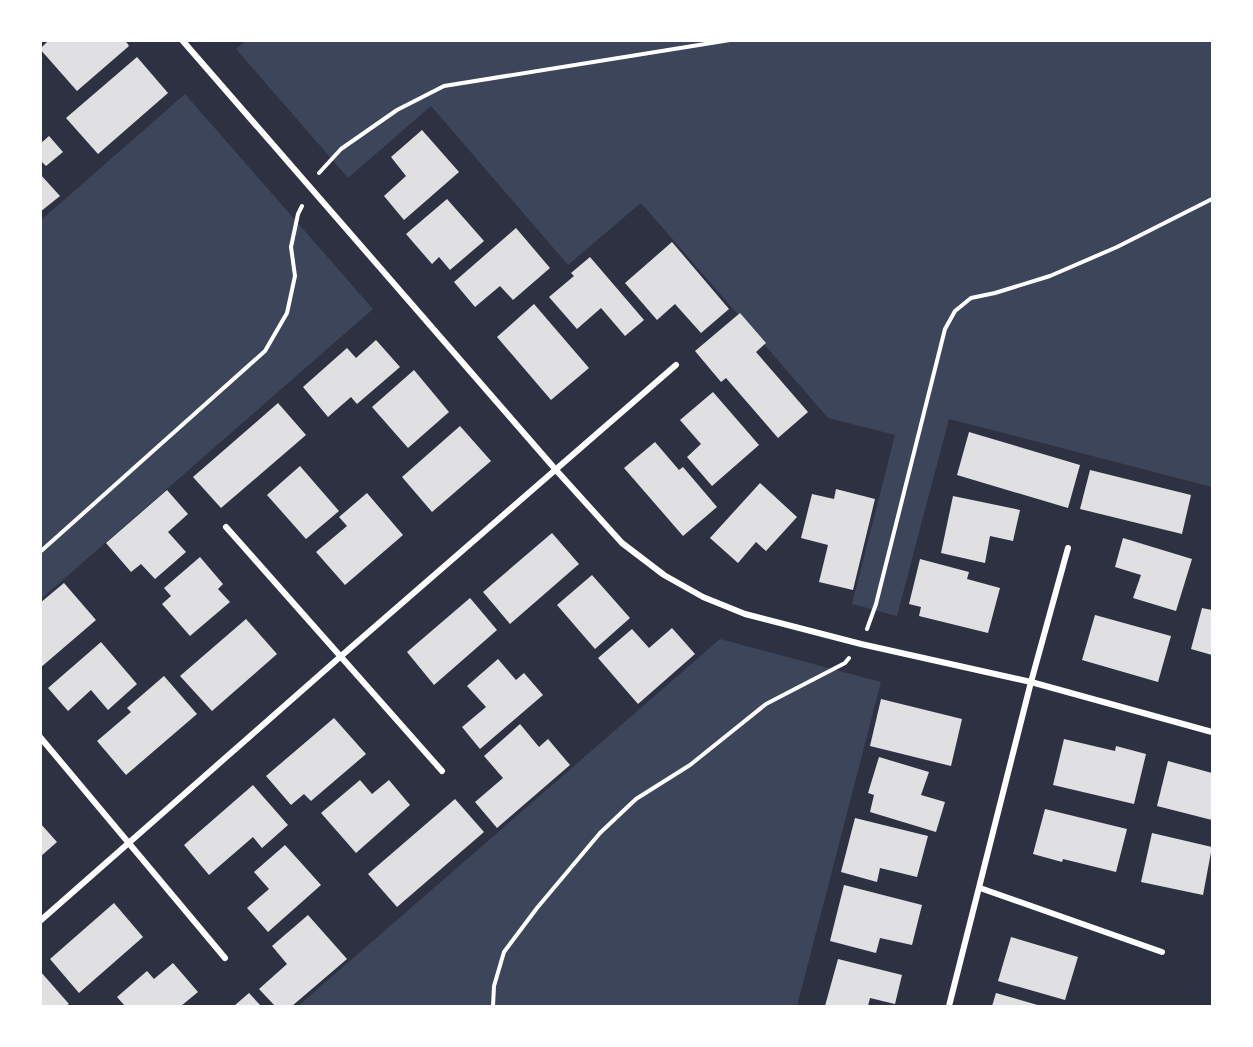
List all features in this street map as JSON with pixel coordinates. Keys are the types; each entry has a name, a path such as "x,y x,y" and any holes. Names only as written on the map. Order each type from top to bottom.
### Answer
{"street":[{"path":"182,40 556,470 622,543 664,575 703,597 745,614 861,644 1031,682 1212,732"},
{"path":"40,921 676,365"},
{"path":"226,527 442,771"},
{"path":"949,1006 1031,682 1068,548"},
{"path":"40,737 225,958"},
{"path":"980,888 1162,952"}],"path":[{"path":"493,1006 494,986 504,951 600,833 636,799 690,765 766,704 845,663 861,644 876,604 945,329 955,311 971,298 1050,276 1117,247 1212,199"}],"shaded area":[{"path":"247,40 1212,41 1212,487 949,419 897,616 852,604 895,435 828,418 641,203 568,265 431,106 348,178 236,49"},
{"path":"185,94 373,309 41,599 41,220"},
{"path":"720,639 881,682 797,1006 298,1006"}],"building":[{"path":"49,40 125,40 129,46 77,91 40,49"},
{"path":"137,57 168,93 98,154 66,118"},
{"path":"422,130 459,172 404,220 384,196 406,176 391,157"},
{"path":"49,136 63,152 46,166 40,160 40,144"},
{"path":"40,174 60,196 40,212"},
{"path":"447,199 484,241 450,270 439,257 432,264 406,234"},
{"path":"516,228 550,268 513,300 500,286 475,307 454,282"},
{"path":"672,242 729,309 701,333 675,304 657,320 625,283"},
{"path":"590,257 644,320 625,336 601,308 577,329 549,297 574,276 571,273"},
{"path":"534,304 589,368 551,400 497,337"},
{"path":"740,313 766,343 756,352 808,412 778,438 726,378 721,382 695,351"},
{"path":"376,340 400,367 357,404 351,397 328,417 303,387 347,348 356,358"},
{"path":"414,370 449,412 408,448 372,407"},
{"path":"713,392 759,445 712,486 687,457 701,444 680,420"},
{"path":"278,403 306,435 221,508 193,477"},
{"path":"460,426 491,461 432,512 402,477"},
{"path":"969,432 1080,465 1068,508 957,475"},
{"path":"655,442 679,470 683,467 717,507 683,536 624,468"},
{"path":"300,466 339,511 306,539 267,495"},
{"path":"1090,470 1191,495 1182,534 1080,509"},
{"path":"760,483 797,517 766,551 756,542 738,563 710,538"},
{"path":"836,489 875,499 853,590 819,582 828,545 801,538 812,494 834,499"},
{"path":"167,490 188,514 168,532 186,552 155,579 141,564 131,572 106,543"},
{"path":"367,493 403,535 345,585 316,552 347,526 339,517"},
{"path":"953,496 1020,510 1013,541 990,536 985,563 941,553"},
{"path":"552,533 579,564 510,624 483,592"},
{"path":"1123,538 1192,559 1176,611 1133,598 1141,575 1115,567"},
{"path":"200,557 223,584 218,589 230,602 190,636 162,604 171,596 164,588"},
{"path":"920,559 969,572 967,579 1000,588 988,633 919,616 921,607 909,604"},
{"path":"592,575 630,618 595,649 557,605"},
{"path":"64,583 96,620 40,668 40,603"},
{"path":"470,598 497,630 434,685 407,652"},
{"path":"1202,608 1212,610 1212,655 1191,649"},
{"path":"1095,615 1171,636 1158,682 1082,660"},
{"path":"246,619 277,654 212,711 180,676"},
{"path":"672,628 695,654 638,704 598,658 632,629 649,648"},
{"path":"101,642 137,684 108,710 91,690 68,711 48,688"},
{"path":"498,659 516,680 524,673 543,695 480,749 462,727 486,707 467,686"},
{"path":"164,676 197,714 126,775 97,741 131,712 127,708"},
{"path":"881,699 962,719 951,766 870,746"},
{"path":"334,718 366,754 311,801 304,794 291,805 266,776"},
{"path":"520,724 539,747 548,739 570,765 497,828 475,802 503,778 484,756"},
{"path":"1064,739 1115,751 1116,746 1146,754 1134,804 1053,785"},
{"path":"879,757 929,772 921,795 945,802 936,832 870,812 874,795 868,793"},
{"path":"1168,761 1212,773 1212,820 1157,806"},
{"path":"360,780 372,794 389,780 410,805 356,853 321,813"},
{"path":"253,785 288,825 262,848 253,837 209,875 184,845"},
{"path":"455,799 484,832 397,907 368,874"},
{"path":"1045,809 1127,829 1116,872 1033,854"},
{"path":"855,818 928,836 917,877 880,868 877,882 841,872"},
{"path":"40,823 57,842 40,857"},
{"path":"1152,833 1212,847 1203,895 1141,882"},
{"path":"285,845 321,885 268,932 247,908 269,889 254,872"},
{"path":"844,885 922,905 912,945 880,938 876,953 830,941"},
{"path":"114,903 143,937 79,993 50,959"},
{"path":"308,915 347,959 292,1006 275,1006 259,989 287,964 272,946"},
{"path":"1011,937 1078,957 1065,1000 998,981"},
{"path":"838,959 902,975 895,1004 870,998 868,1006 825,1006"},
{"path":"173,963 198,992 181,1006 125,1006 117,997 147,971 154,979"},
{"path":"40,971 69,1004 40,1006"},
{"path":"249,993 261,1006 234,1006"},
{"path":"996,993 1041,1006 992,1006"}]}
